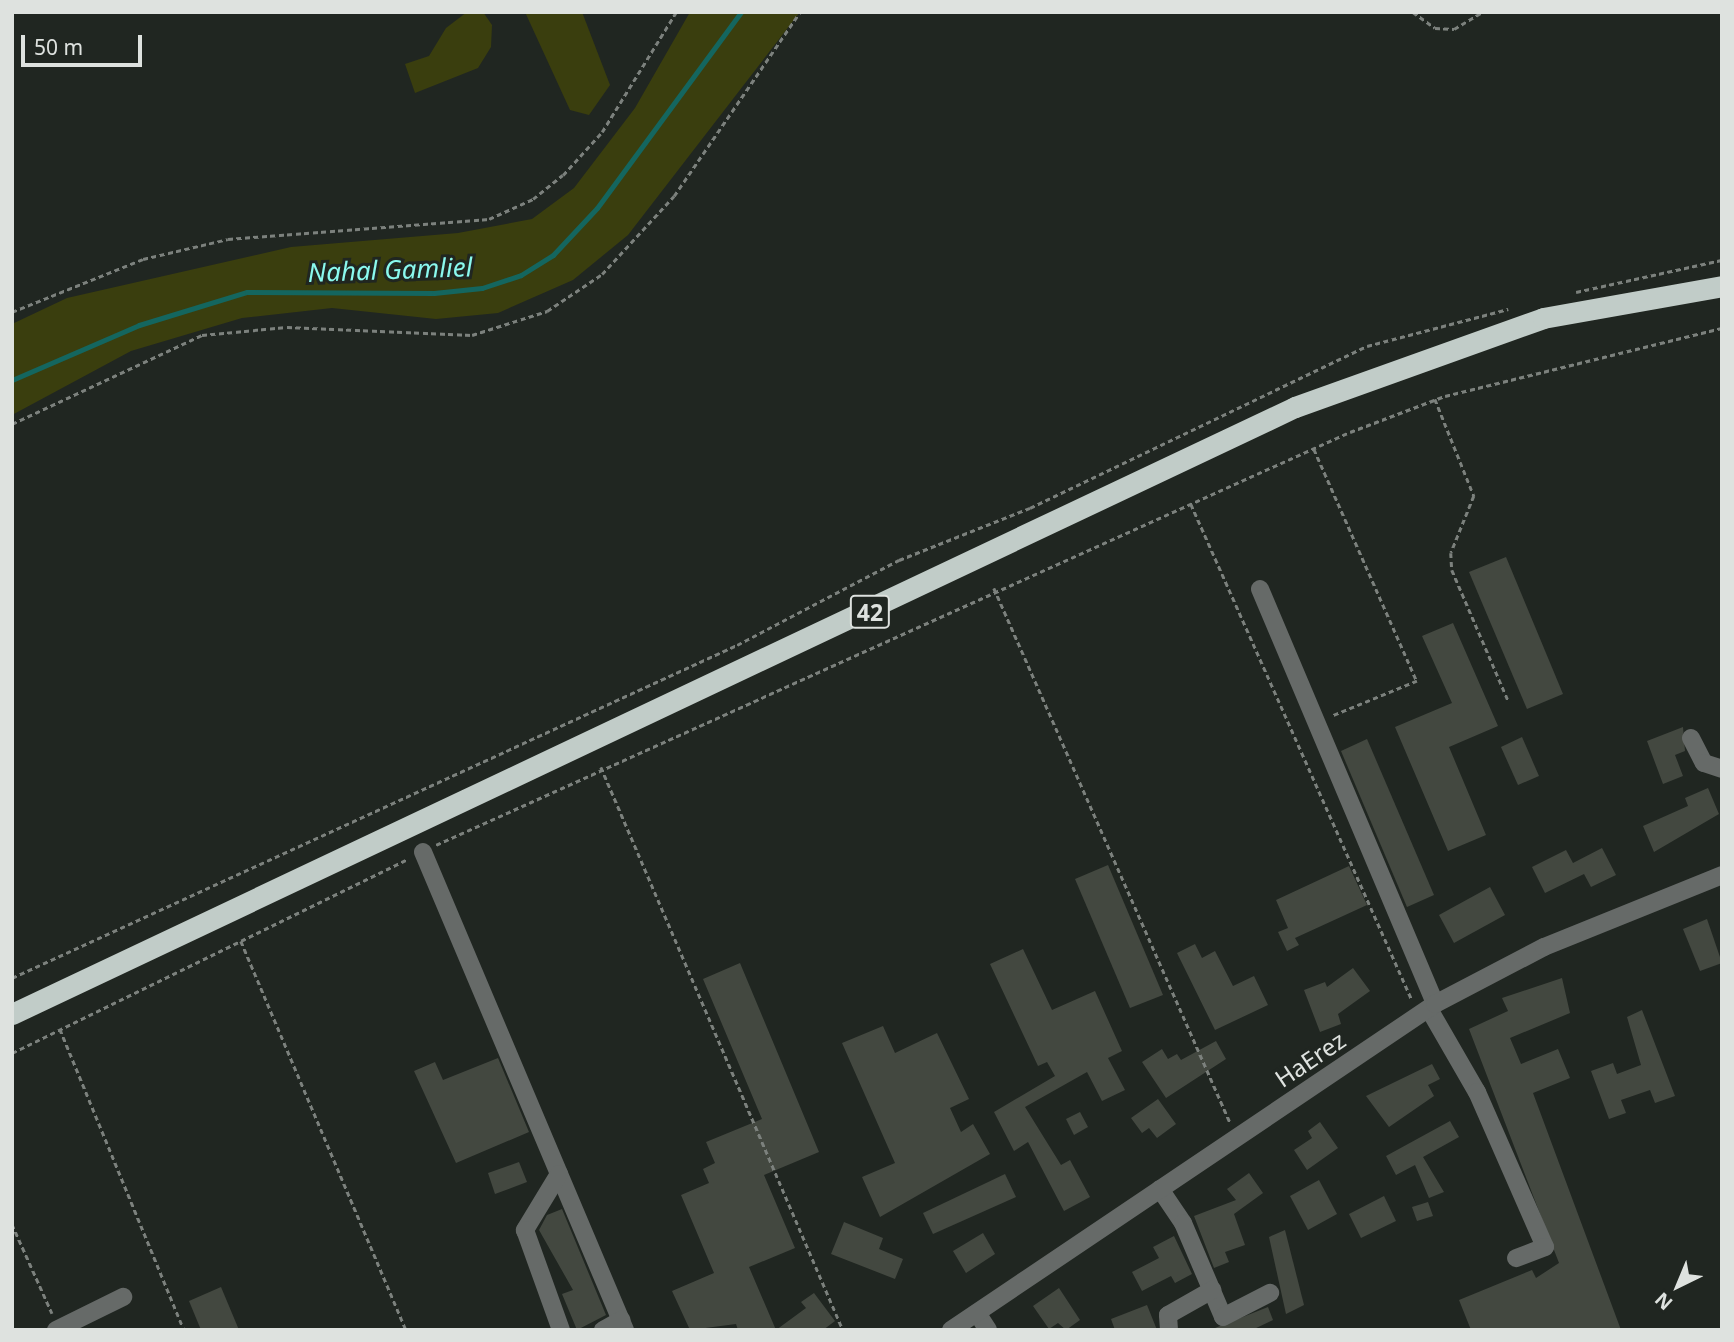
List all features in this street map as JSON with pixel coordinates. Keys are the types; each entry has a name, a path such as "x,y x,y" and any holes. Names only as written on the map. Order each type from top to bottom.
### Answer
{"highway":[{"name":"42","path":"12,1014 1295,407 1542,318 1722,286"}],"street":[{"path":"1260,589 1316,722 1428,1010 1477,1092 1545,1247 1516,1258"},
{"path":"1690,738 1704,763 1722,769"},
{"path":"423,852 623,1325 603,1330"},
{"name":"HaErez","path":"951,1330 1428,1010 1544,947 1722,875"},
{"path":"559,1174 525,1230 561,1330"},
{"path":"1160,1189 1183,1223 1223,1317 1270,1293"},
{"path":"1169,1330 1168,1315 1212,1290"},
{"path":"57,1328 123,1297"},
{"path":"977,1312 988,1330"}],"path":[{"path":"12,312 143,259 228,239 489,219 533,199 586,149 676,12"},
{"path":"12,424 202,335 287,327 472,335 547,311 602,274 674,196 800,12"},
{"path":"1413,12 1435,28 1454,29 1482,12"},
{"path":"12,1053 601,767 994,588 1314,449 1435,399 1722,328"},
{"path":"1435,399 1474,496 1451,553 1452,570 1508,700"},
{"path":"1314,449 1417,681 1316,722"},
{"path":"1191,504 1428,1010"},
{"path":"994,588 1237,1138"},
{"path":"601,767 843,1330"},
{"path":"241,941 406,1330"},
{"path":"60,1030 184,1330"},
{"path":"12,1224 57,1328"}],"green space":[{"path":"467,12 483,12 492,25 491,47 478,68 415,93 405,64 429,56 446,28"},
{"path":"525,12 582,12 610,85 589,115 570,110"},
{"path":"690,12 800,12 628,235 573,280 498,313 436,319 332,308 242,318 131,351 12,415 12,324 67,298 291,247 458,233 532,219 574,188 635,108"}],"building":[{"path":"1506,557 1563,694 1527,709 1469,572"},
{"path":"1453,623 1498,726 1449,747 1486,835 1448,851 1395,727 1452,703 1422,636"},
{"path":"1683,727 1685,751 1675,755 1683,776 1663,784 1647,741"},
{"path":"1522,737 1539,776 1518,785 1501,747"},
{"path":"1367,739 1434,895 1407,907 1341,751"},
{"path":"1708,788 1719,814 1654,852 1643,826 1688,806 1685,798"},
{"path":"1602,848 1616,875 1591,887 1584,874 1545,893 1532,867 1566,850 1573,863"},
{"path":"1108,865 1163,995 1130,1008 1075,879"},
{"path":"1349,866 1367,905 1295,938 1299,945 1287,951 1278,932 1288,928 1276,900"},
{"path":"1490,887 1505,915 1454,943 1439,915"},
{"path":"1707,919 1722,963 1700,971 1683,929"},
{"path":"1195,944 1202,958 1215,951 1233,986 1254,976 1268,1005 1215,1030 1177,953"},
{"path":"1023,949 1052,1010 1095,991 1122,1051 1108,1058 1125,1090 1102,1101 1087,1072 1025,1107 1061,1165 1070,1160 1090,1197 1064,1211 1028,1142 1014,1151 994,1112 1055,1076 1047,1062 1038,1066 990,964"},
{"path":"740,963 819,1152 764,1175 795,1248 749,1267 776,1330 738,1330 736,1324 690,1330 672,1291 714,1273 681,1195 709,1183 703,1169 715,1163 706,1142 762,1119 703,979"},
{"path":"1353,968 1370,991 1338,1014 1341,1024 1320,1032 1304,990 1325,982 1327,987"},
{"path":"1562,978 1570,1013 1510,1038 1521,1064 1558,1049 1570,1078 1533,1093 1621,1330 1471,1330 1459,1300 1532,1270 1536,1278 1559,1263 1469,1029 1508,1011 1502,998"},
{"path":"1642,1010 1675,1096 1655,1103 1650,1090 1621,1100 1626,1113 1609,1119 1591,1071 1613,1063 1617,1074 1641,1065 1627,1017"},
{"path":"883,1026 895,1053 937,1033 969,1099 950,1108 961,1132 973,1124 990,1154 880,1217 862,1177 895,1163 842,1043"},
{"path":"1216,1041 1226,1059 1166,1098 1142,1062 1162,1049 1168,1059 1177,1054 1181,1060"},
{"path":"498,1058 529,1132 456,1163 414,1071 435,1062 443,1080"},
{"path":"1432,1064 1440,1079 1428,1085 1434,1096 1389,1127 1366,1096"},
{"path":"1158,1099 1176,1124 1157,1138 1149,1128 1142,1133 1131,1118"},
{"path":"1080,1112 1088,1127 1074,1135 1066,1119"},
{"path":"1450,1121 1459,1137 1423,1157 1444,1192 1429,1198 1415,1165 1396,1175 1386,1156"},
{"path":"1320,1122 1338,1148 1307,1170 1294,1150 1312,1138 1308,1131"},
{"path":"519,1162 527,1182 495,1194 488,1173"},
{"path":"1249,1173 1263,1193 1234,1214 1245,1245 1225,1252 1229,1262 1214,1268 1194,1216 1236,1200 1227,1189"},
{"path":"1005,1174 1016,1197 933,1234 923,1213"},
{"path":"1319,1180 1337,1214 1308,1230 1290,1196"},
{"path":"1384,1196 1396,1221 1361,1238 1349,1214"},
{"path":"1428,1202 1433,1216 1417,1221 1412,1207"},
{"path":"562,1209 606,1315 577,1330 562,1294 573,1290 539,1230 547,1215"},
{"path":"844,1222 883,1238 879,1249 903,1259 895,1279 831,1254"},
{"path":"1285,1230 1304,1305 1286,1314 1269,1237"},
{"path":"983,1233 995,1254 966,1273 953,1251"},
{"path":"1174,1236 1192,1274 1175,1283 1171,1276 1142,1291 1132,1272 1159,1258 1153,1247"},
{"path":"221,1287 239,1330 201,1330 189,1301"},
{"path":"1059,1288 1080,1320 1066,1330 1058,1323 1049,1329 1033,1306"},
{"path":"814,1293 835,1321 823,1330 776,1330 806,1308 801,1302"},
{"path":"1147,1305 1157,1330 1115,1330 1111,1319"},
{"path":"1268,1307 1273,1320 1252,1330 1210,1330"}],"waterway":[{"name":"Nahal Gamliel","path":"12,380 139,325 247,292 434,293 482,288 521,275 553,255 597,208 741,12"}]}
